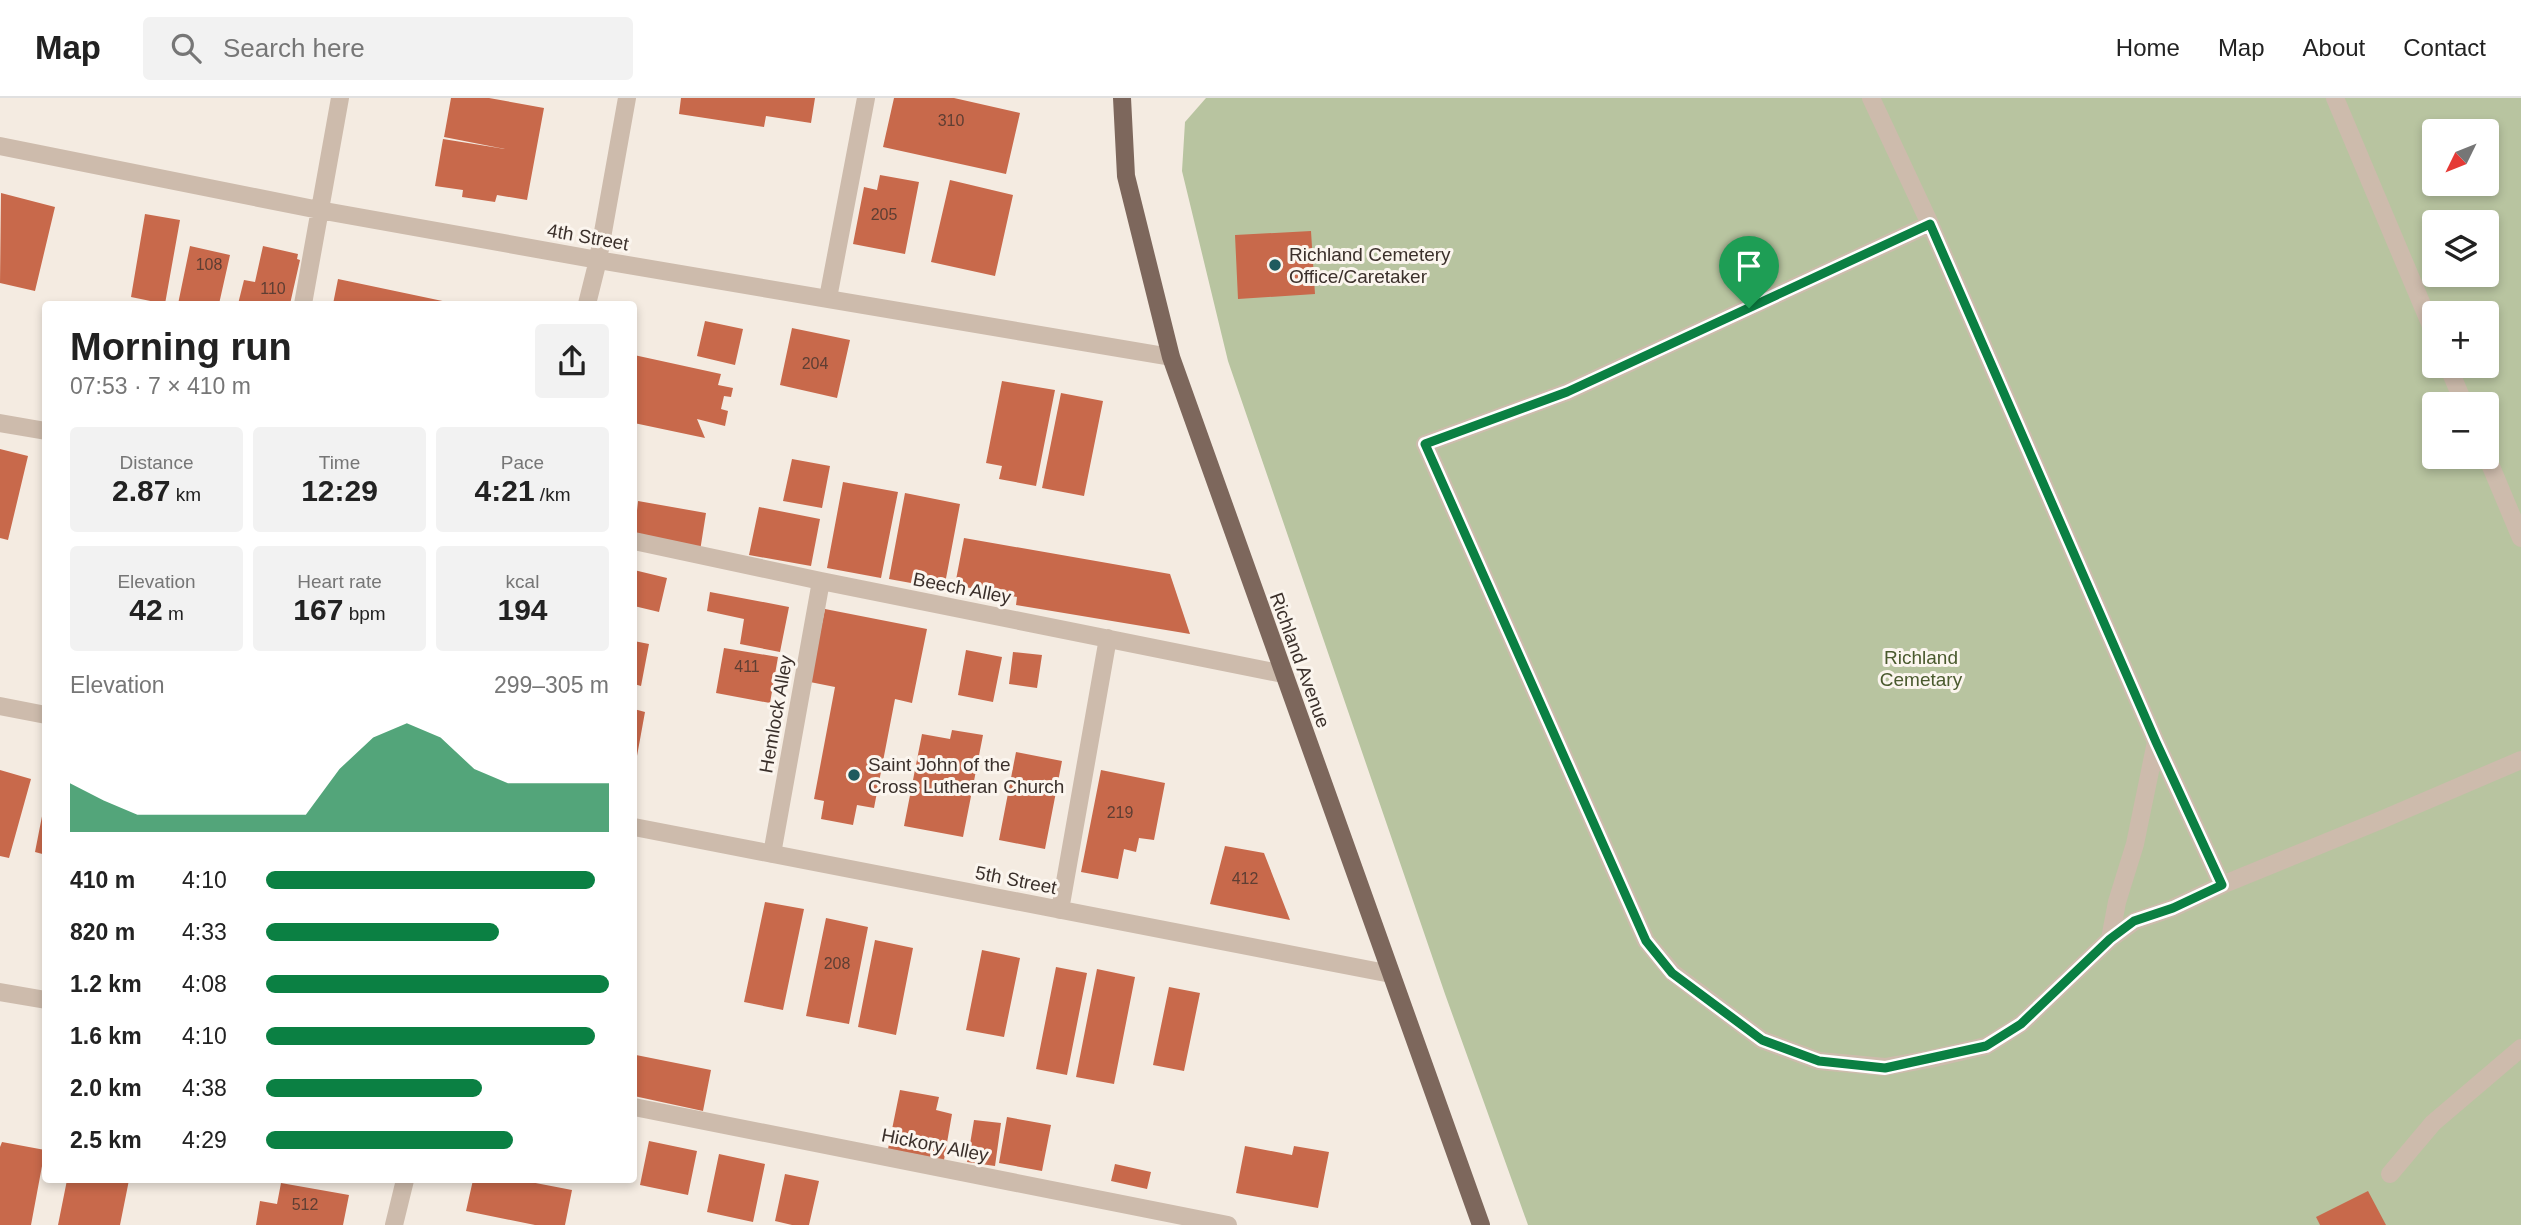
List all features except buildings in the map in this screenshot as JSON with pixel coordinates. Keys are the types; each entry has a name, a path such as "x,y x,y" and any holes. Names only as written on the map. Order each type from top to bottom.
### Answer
{"main road":[{"name":"Richland Avenue","path":"1122,98 1126,176 1171,357 1481,1225"}],"street":[{"path":"304,301 340,98"},
{"path":"588,301 598,260 627,98"},
{"path":"828,298 866,98"},
{"path":"1871,98 1930,224 2156,742 2222,885"},
{"path":"2335,98 2422,305"},
{"name":"4th Street","path":"0,146 319,210 1171,357"},
{"path":"1930,224 1567,392 1425,444 1646,941 1672,973 1762,1040 1819,1061 1885,1068 1986,1046 2021,1024 2110,939 2134,921 2173,908 2521,760"},
{"path":"0,423 42,430"},
{"path":"2492,469 2521,538"},
{"name":"Beech Alley","path":"637,542 1283,674"},
{"name":"Hemlock Alley","path":"772,854 821,581"},
{"path":"1060,910 1108,638"},
{"path":"0,706 42,714"},
{"path":"2110,939 2117,902 2141,818 2156,742"},
{"name":"5th Street","path":"637,828 1391,974"},
{"path":"0,992 42,999"},
{"path":"2390,1174 2433,1123 2521,1048"},
{"name":"Hickory Alley","path":"637,1108 1228,1225"},
{"path":"394,1225 404,1183"}],"green space":[{"name":"Richland Cemetary","path":"1206,98 2521,98 2521,1225 1528,1225 1445,994 1228,361 1182,171 1185,122"}],"place":[{"name":"Richland Cemetery Office/Caretaker","path":"1275,265"},
{"name":"Saint John of the Cross Lutheran Church","path":"854,775"}],"route":[{"path":"1930,224 2156,742 2222,885 2173,908 2134,921 2110,939 2021,1024 1986,1046 1885,1068 1819,1061 1762,1040 1672,973 1646,941 1425,444 1567,392 1749,308 1930,224"}]}
